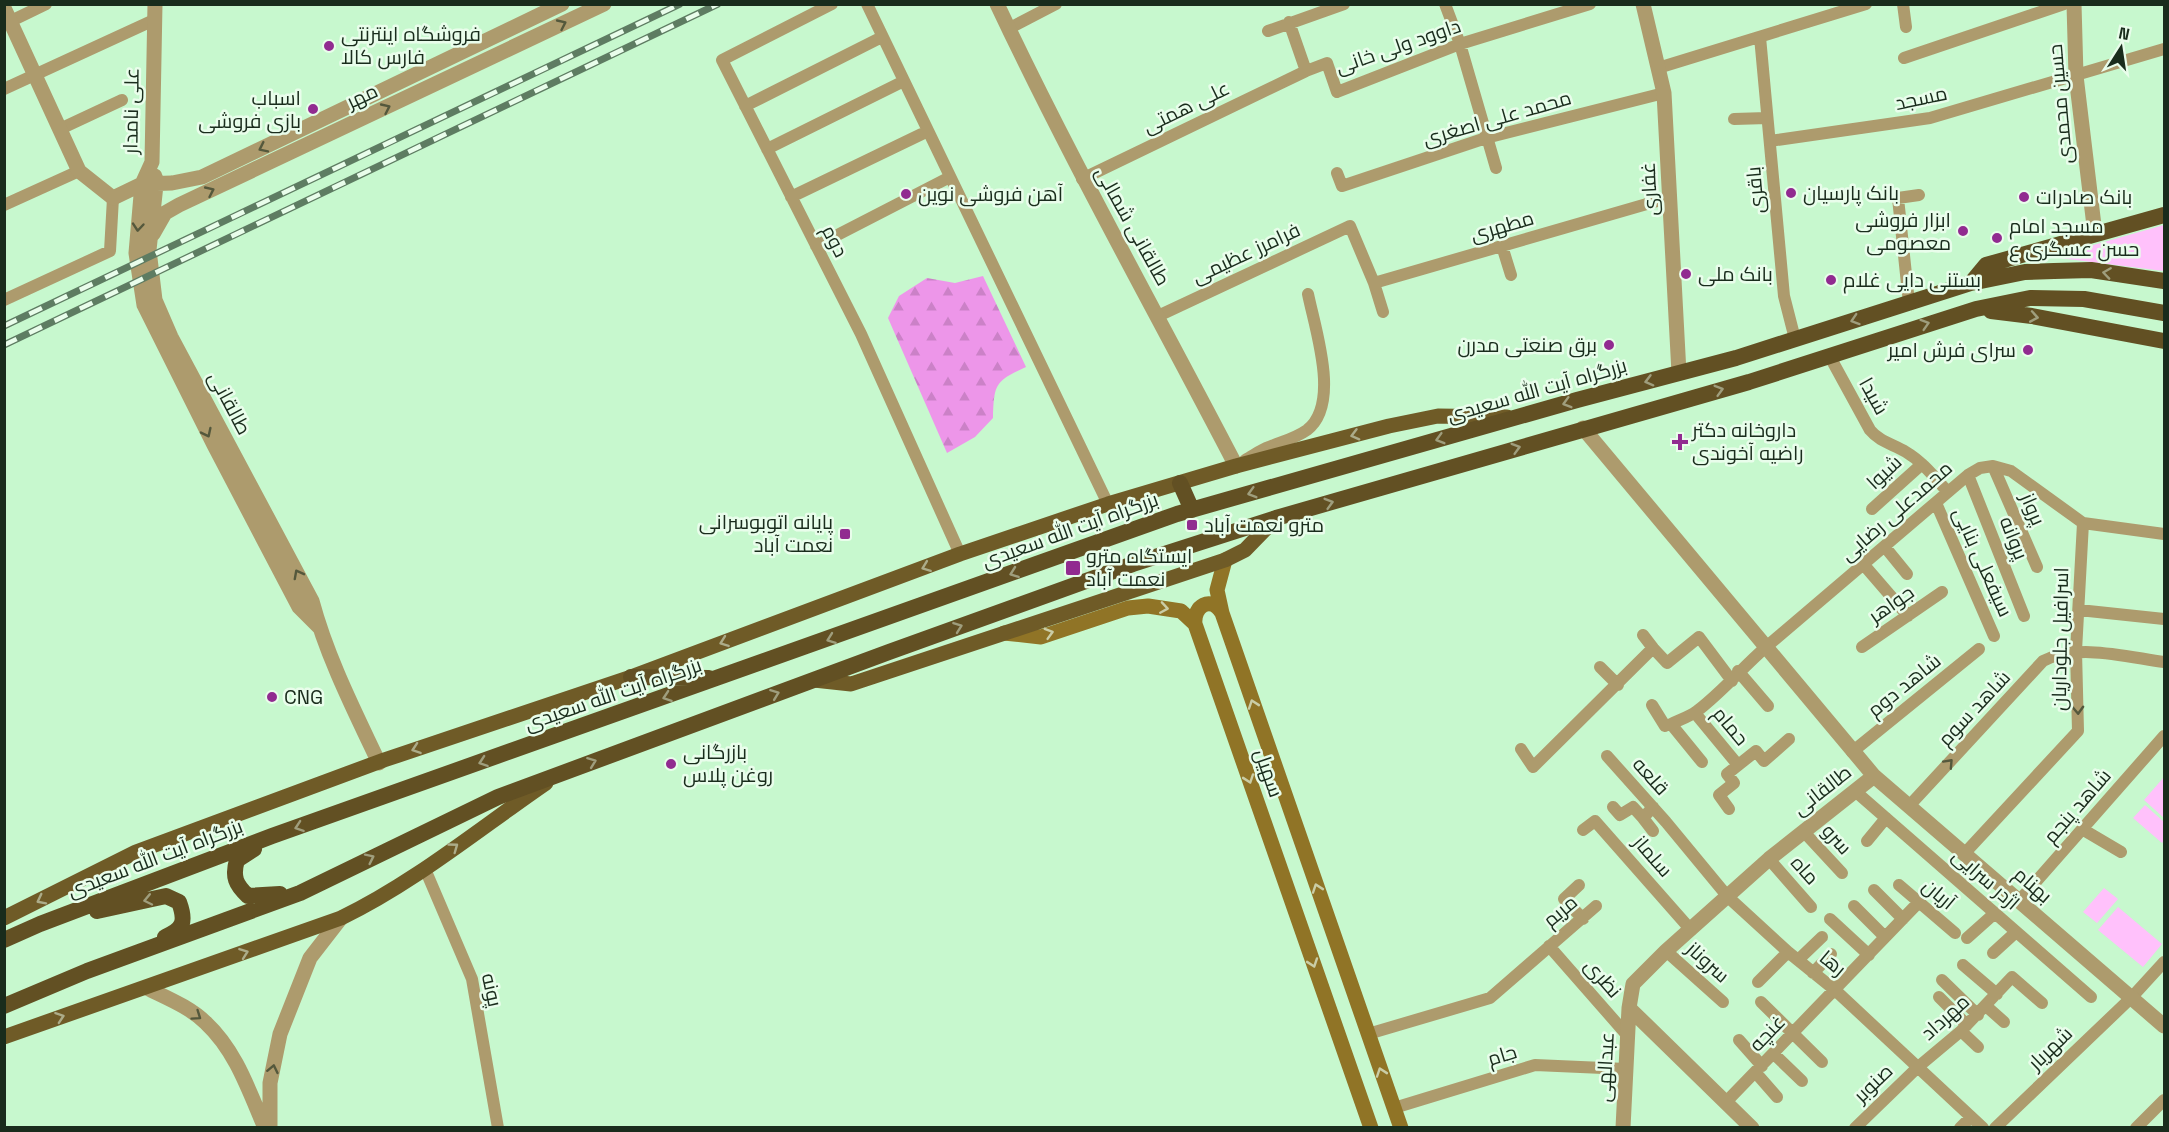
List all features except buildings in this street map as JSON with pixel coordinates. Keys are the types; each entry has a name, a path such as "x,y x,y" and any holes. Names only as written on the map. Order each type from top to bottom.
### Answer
{"highway":[{"name":"بزرگراه آیت الله سعیدی","path":"4,940 40,924 272,836 1192,510 1795,339 1971,283 1986,265 2164,215"},
{"path":"1971,283 2025,272 2054,270 2091,270 2164,281"},
{"path":"87,971 300,893 488,802 1133,564 1276,518 1749,382 1976,309 2030,298 2084,299 2164,313"},
{"path":"1976,309 2032,316 2164,341"},
{"path":"1180,483 1192,510"},
{"path":"631,677 722,678"},
{"path":"272,836 237,861 233,874 238,887 248,896 300,893"},
{"path":"4,1006 177,932 184,914 179,902 166,896 40,924"}],"main road":[{"path":"4,918 136,852 379,763 631,677 960,554 1108,504 1236,466 1389,426 1438,416 1516,417"},
{"path":"814,680 851,684 1002,632 1225,560 1245,550 1276,518"},
{"name":"سهیل","path":"1225,560 1217,590 1222,613 1401,1128"},
{"path":"1194,624 1194,615 1199,607 1207,604 1216,606 1222,613"},
{"path":"1002,632 1041,636 1128,608 1148,606 1182,611 1194,624"},
{"name":"سهیل","path":"1194,624 1371,1128"},
{"path":"4,1036 147,988 341,918 368,905 424,869 557,776"}],"street":[{"path":"46,4 8,14 79,171 112,198"},
{"name":"مهر","path":"157,184 202,177 562,4"},
{"name":"مهر","path":"150,239 165,213 180,205 604,4"},
{"name":"دوم","path":"832,4 722,60 861,334 960,554"},
{"path":"867,4 1108,504"},
{"name":"طالقانی شمالی","path":"997,4 1082,179 1158,316 1236,466"},
{"path":"1008,29 1056,4"},
{"path":"1268,31 1344,4"},
{"path":"1445,4 1460,44 1496,168"},
{"name":"داوود ولی خانی","path":"1306,71 1326,63 1336,92 1460,44 1590,4"},
{"name":"غفاری","path":"1643,4 1664,93 1679,373"},
{"path":"1658,68 1866,4"},
{"path":"1903,4 1906,27"},
{"path":"1904,58 2064,4"},
{"name":"حسین محمدی","path":"2074,4 2076,76 2095,234"},
{"path":"4,89 154,12"},
{"name":"علی نامدار","path":"152,162 154,12"},
{"path":"1288,22 1306,71"},
{"path":"745,106 882,37"},
{"name":"باقری","path":"1760,37 1784,296 1795,339"},
{"name":"مسجد","path":"1770,141 1930,118 2164,49"},
{"name":"علی همتی","path":"1082,179 1306,71"},
{"path":"412,76 420,91"},
{"path":"767,149 904,81"},
{"name":"محمد علی اصغری","path":"1337,173 1342,186 1486,138 1664,93"},
{"path":"60,129 122,100"},
{"path":"1734,119 1767,118"},
{"path":"791,197 928,131"},
{"name":"طالقانی","path":"152,162 157,184 148,250 155,300 171,337 312,601 320,628 379,763"},
{"path":"4,205 79,171"},
{"path":"816,246 950,177"},
{"path":"112,198 157,184 164,189 163,198 166,202 180,205"},
{"name":"طالقانی","path":"157,184 136,252 144,305 213,445 299,607 320,628"},
{"path":"1909,303 1898,198 1919,195"},
{"name":"مطهری","path":"1374,283 1671,197"},
{"path":"4,300 110,251 112,198"},
{"name":"فرامرز عظیمی","path":"1158,316 1350,226 1374,283"},
{"path":"1502,246 1511,275"},
{"path":"1374,283 1383,312"},
{"path":"1236,466 1266,448 1308,430 1319,413 1324,392 1323,365 1308,294"},
{"name":"شیدا","path":"1829,355 1877,439 1906,452 1922,464 1948,492"},
{"name":"طالقانی","path":"1583,428 1874,776 1769,859 1666,951 1633,984 1629,1008"},
{"name":"شیوا","path":"1872,509 1922,464"},
{"path":"1993,466 2011,471 2083,523 2164,534"},
{"name":"محمدعلی رضایی","path":"1735,676 1968,475 1980,468 1993,466"},
{"name":"پرواز","path":"1993,466 2037,567"},
{"name":"پروانه","path":"1968,475 2024,616"},
{"name":"سیفعلی بنایی","path":"1936,503 1994,636"},
{"name":"اسرافیل جلوداریان","path":"1964,854 2078,731 2076,651 2083,523"},
{"path":"1885,547 1906,574"},
{"path":"1864,565 1908,616"},
{"name":"جواهر","path":"1863,647 1942,592"},
{"path":"2079,610 2164,619"},
{"path":"1643,635 1667,663 1699,637 1735,676 1768,706"},
{"path":"1521,749 1533,766 1618,685 1653,648"},
{"name":"شاهد دوم","path":"1852,752 1979,649"},
{"path":"2076,651 2164,662"},
{"name":"شاهد سوم","path":"1909,806 2043,661 2056,655 2076,651"},
{"path":"1600,667 1618,685"},
{"path":"1668,725 1695,713 1735,676"},
{"path":"1652,705 1702,762"},
{"name":"حمام","path":"1695,713 1738,765"},
{"name":"شاهد پنجم","path":"2019,901 2164,736"},
{"path":"1730,809 1719,795 1734,783 1727,774 1756,751 1764,760 1789,739"},
{"name":"قلعه","path":"1607,756 1666,822"},
{"name":"بهنام","path":"1874,776 2164,1026"},
{"name":"اژدر سرایی","path":"1855,791 2091,996"},
{"path":"1613,807 1620,815 1633,807 1653,831"},
{"path":"1643,818 1653,807"},
{"path":"1866,841 1886,818"},
{"name":"سلماز","path":"1583,830 1595,820 1691,930"},
{"name":"رها","path":"1666,822 1728,897 1793,956 1835,990 1983,1128"},
{"path":"2082,830 2121,852"},
{"name":"سرو","path":"1804,832 1842,873"},
{"name":"ماه","path":"1769,859 1811,907"},
{"name":"پونه","path":"424,869 472,979 498,1128"},
{"path":"1579,885 1564,899 1583,919"},
{"name":"آریان","path":"1899,885 1955,933"},
{"path":"1874,890 1903,919"},
{"name":"غنچه","path":"1726,1102 1919,902"},
{"name":"مریم","path":"1368,1034 1490,998 1596,906"},
{"path":"1854,906 1885,937"},
{"path":"1967,938 1995,913"},
{"path":"268,1128 270,1083 280,1034 310,958 341,918"},
{"path":"1830,919 1869,955"},
{"path":"1993,954 2016,932"},
{"path":"1758,982 1822,937"},
{"name":"نظری","path":"1549,946 1627,1035"},
{"name":"سروناز","path":"1666,951 1723,1002"},
{"path":"1813,973 1832,954"},
{"name":"شهریار","path":"1995,1128 2132,997 2164,962"},
{"path":"1963,964 1997,994"},
{"name":"مهرداد","path":"1918,1067 1964,1028 2012,977 2042,1003"},
{"path":"1942,980 1982,1010 2004,1022"},
{"path":"147,988 178,1003 206,1022 225,1045 239,1068 268,1128"},
{"path":"1939,997 1978,1047"},
{"path":"1761,1002 1822,1062"},
{"path":"1629,1008 1752,1128"},
{"name":"عبدالهی","path":"1621,1127 1629,1008"},
{"path":"1739,1040 1778,1096"},
{"path":"1774,1054 1802,1081"},
{"name":"جام","path":"1394,1108 1535,1065 1626,1069"},
{"name":"صنوبر","path":"1855,1128 1918,1067"},
{"path":"2136,1128 2164,1100"},
{"path":"1959,1128 1971,1117"}],"shaded area":[{"path":"2164,225 2164,271 2051,257"},
{"path":"2164,777 2164,818 2144,800"},
{"path":"2145,805 2164,822 2162,843 2133,818"},
{"path":"2104,888 2118,899 2097,923 2083,912"},
{"path":"2118,907 2162,944 2143,967 2098,930"}],"green space":[{"path":"983,276 1026,367 1008,376 998,385 994,398 993,418 975,437 947,453 888,318 899,296 927,278 955,283"}],"railway":[{"path":"4,326 680,4"},
{"path":"4,345 718,4"}],"place":[{"name":"فروشگاه اینترنتی فارس کالا","path":"329,46"},
{"name":"اسباب بازی فروشی","path":"313,109"},
{"name":"بانک پارسیان","path":"1791,193"},
{"name":"آهن فروشی نوین","path":"906,194"},
{"name":"بانک صادرات","path":"2024,197"},
{"name":"ابزار فروشی معصومی","path":"1963,231"},
{"name":"مسجد امام حسن عسگری ع","path":"1997,238"},
{"name":"بانک ملی","path":"1686,274"},
{"name":"بستنی دایی غلام","path":"1831,280"},
{"name":"برق صنعتی مدرن","path":"1609,345"},
{"name":"سرای فرش امیر","path":"2028,350"},
{"name":"داروخانه دکتر راضیه آخوندی","path":"1680,442"},
{"name":"مترو نعمت آباد","path":"1192,525"},
{"name":"پایانه اتوبوسرانی نعمت آباد","path":"845,534"},
{"name":"ایستگاه مترو نعمت آباد","path":"1073,568"},
{"name":"CNG","path":"272,697"},
{"name":"بازرگانی روغن پلاس","path":"671,764"}]}
